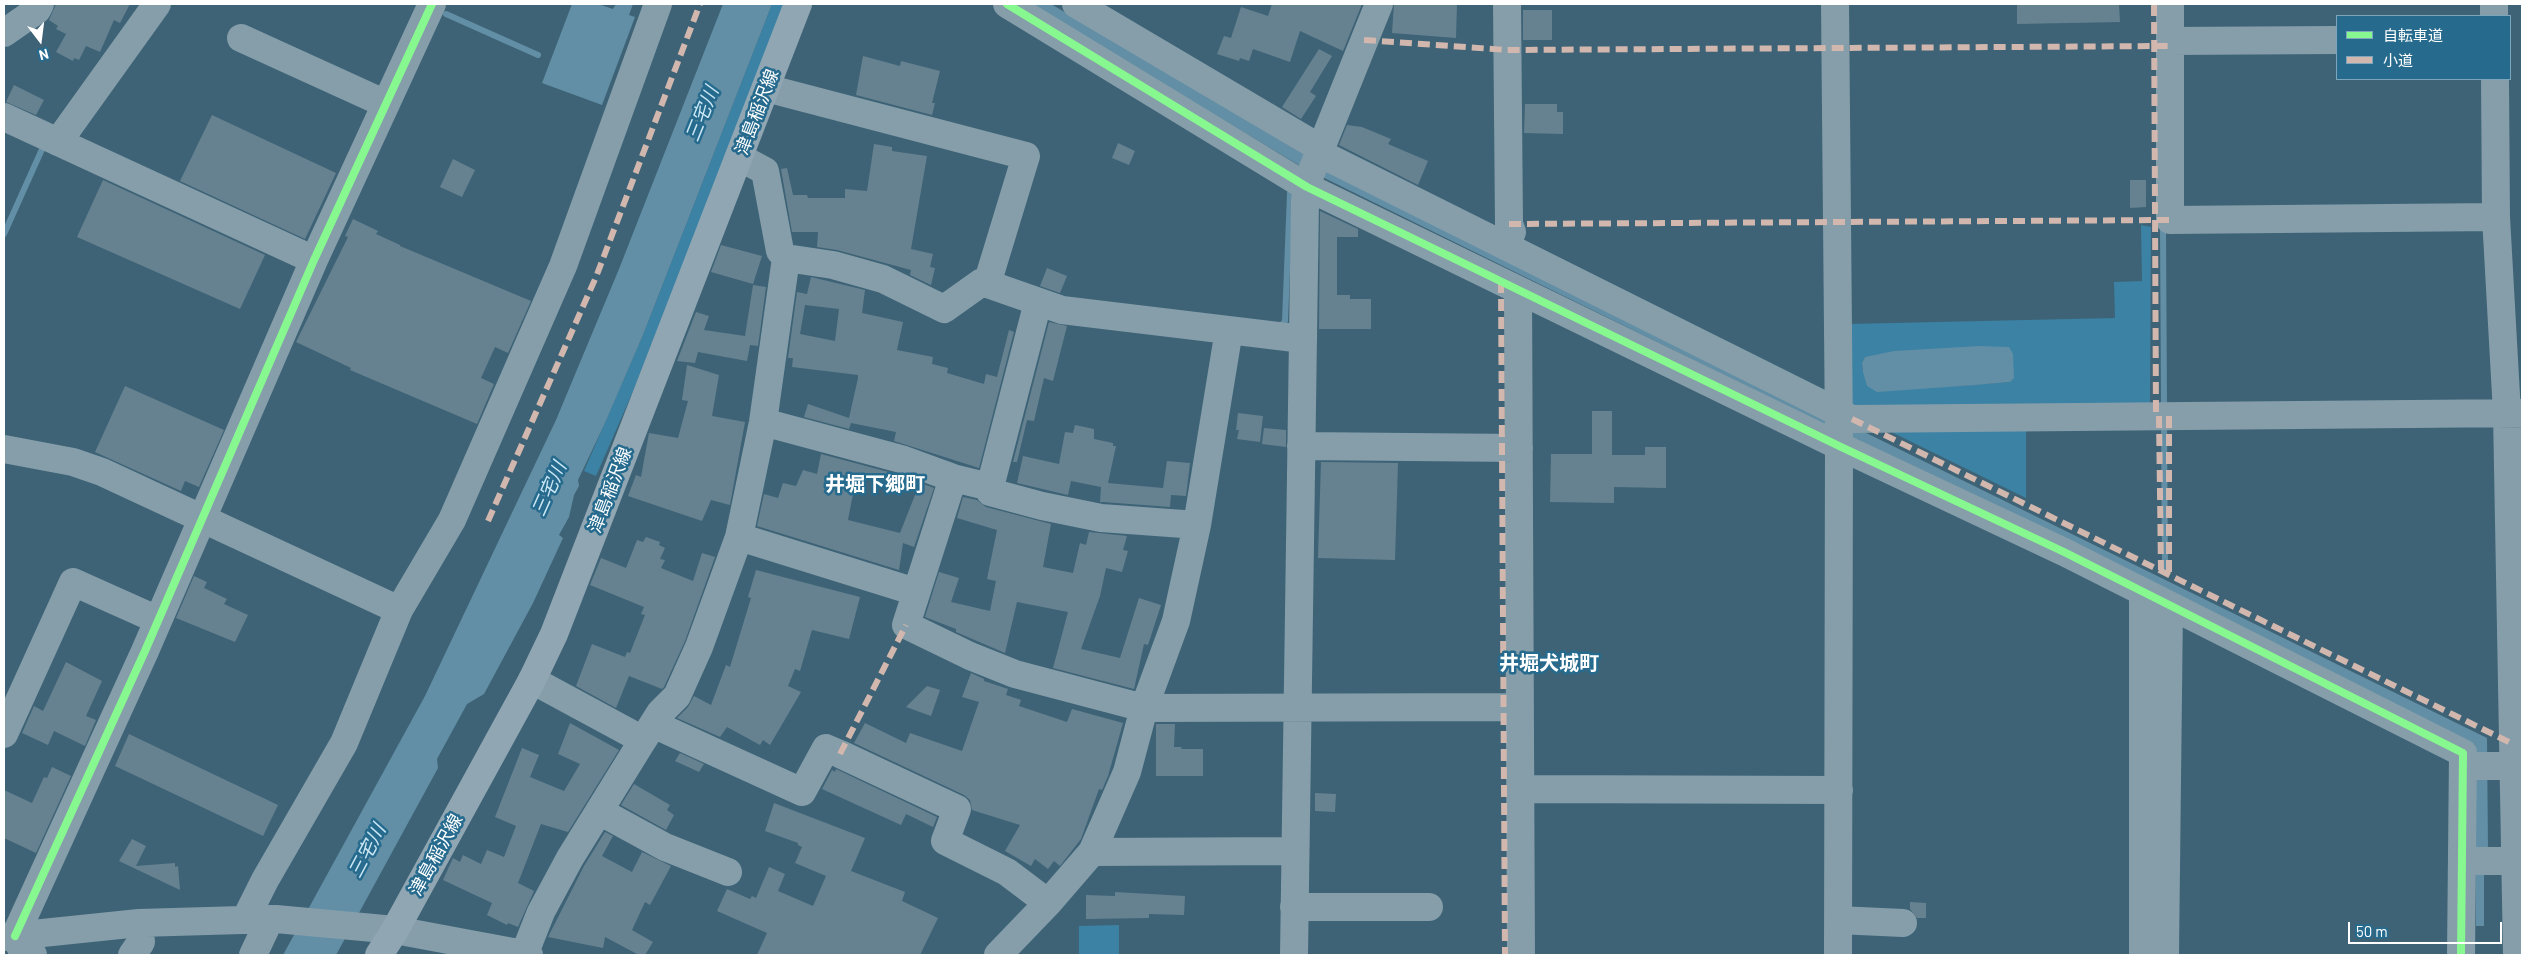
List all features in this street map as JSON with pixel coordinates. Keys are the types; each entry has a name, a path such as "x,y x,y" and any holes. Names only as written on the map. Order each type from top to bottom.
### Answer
{"main road":[{"name":"津島稲沢線","path":"378,955 395,930 532,680 582,564 798,4"}],"street":[{"path":"4,33 37,10 40,4"},
{"path":"58,142 157,4"},
{"path":"17,942 314,260 432,4"},
{"path":"253,955 264,919 265,880 344,743 399,610 452,520 563,266 658,4"},
{"path":"1007,4 1314,164 1506,246 2064,552 2463,753 2502,769"},
{"path":"1076,4 1314,164 1518,290 1839,428"},
{"path":"1294,955 1303,339 1314,164 1378,4"},
{"path":"1506,246 1512,232 1509,224 1507,4"},
{"path":"1835,4 1839,428 1838,955"},
{"path":"2170,4 2170,220 2496,217"},
{"path":"241,38 386,104"},
{"path":"2170,41 2336,40"},
{"path":"2461,955 2486,861 2502,769 2515,413 2496,217 2495,80"},
{"path":"766,88 1026,156 988,284"},
{"path":"4,117 314,260"},
{"path":"739,157 765,171 780,251 786,258 832,265 883,279 944,309 982,282 1062,310 1303,339"},
{"path":"17,942 138,923 264,919 395,930 526,955 541,912 570,858 660,713 677,696 709,622 739,537 763,422 786,258"},
{"path":"1518,290 1521,955"},
{"path":"1038,302 990,492 1101,518 1197,525"},
{"path":"998,955 1048,903 1092,852 1128,772 1144,708 1176,621 1197,525 1229,330"},
{"path":"1839,428 1852,419 2515,413"},
{"path":"763,422 901,459 953,478 990,487"},
{"path":"1302,446 1519,448"},
{"path":"4,449 73,462 102,472 399,610"},
{"path":"953,478 906,625 970,656 1015,674 1144,708 1520,707"},
{"path":"739,537 916,592"},
{"path":"4,734 73,582 158,620"},
{"path":"2143,593 2143,955"},
{"path":"2164,955 2169,606"},
{"path":"532,680 648,732 802,792 826,748 840,754 957,808 945,841 1007,872 1048,903"},
{"path":"2502,769 2486,861 2517,955"},
{"path":"1520,789 1839,790"},
{"path":"599,811 665,847 728,872"},
{"path":"1092,852 1295,851"},
{"path":"1294,907 1429,907"},
{"path":"1838,920 1903,923"},
{"path":"132,955 142,942 138,923"}],"shaded area":[{"path":"772,4 786,4 634,389 596,476 584,471 643,335"},
{"path":"2141,225 2151,227 2150,410 1857,413 1846,399 1848,324 2115,318 2114,282 2142,281","holes":["1865,357 2010,382 1955,386 1863,372 1862,363"]},
{"path":"2026,421 2026,498 1877,425"},
{"path":"1119,925 1119,955 1079,955 1079,926"}],"water":[{"path":"572,4 598,4 613,9 616,4 633,4 629,15 635,17 602,105 542,83"},
{"name":"三宅川","path":"723,4 772,4 643,335 578,480 579,486 574,495 569,517 559,535 563,538 533,603 484,694 467,704 437,759 438,768 336,955 283,955 425,696 556,420 619,269"},
{"path":"1029,4 1051,4 1325,167 2487,738 2488,850 2484,872 2484,926 2476,926 2475,745 1302,167"},
{"path":"1979,346 2009,347 2013,354 2014,378 2010,382 1877,392 1867,386 1862,363 1865,357 1894,351"}],"building":[{"path":"56,4 130,4 120,23 114,20 100,52 86,46 79,60 74,58 73,61 56,52 66,34 56,29 58,26 49,20"},
{"path":"1272,4 1362,4 1343,51 1300,31 1290,62 1253,49 1249,61 1240,58 1239,61 1217,54 1224,36 1231,38 1241,7 1268,16"},
{"path":"1394,4 1457,4 1456,38 1392,33"},
{"path":"2017,4 2119,4 2120,22 2017,24"},
{"path":"1523,10 1552,10 1552,40 1523,40"},
{"path":"1319,49 1332,56 1310,92 1316,96 1301,119 1282,107"},
{"path":"863,56 900,66 901,61 940,71 932,103 935,103 932,115 856,95"},
{"path":"14,85 44,100 36,115 6,102"},
{"path":"1525,104 1557,104 1557,112 1563,112 1563,134 1524,133"},
{"path":"212,115 336,173 305,239 180,181"},
{"path":"1347,125 1362,127 1391,139 1388,144 1428,161 1418,185 1339,145"},
{"path":"1118,143 1135,151 1129,165 1112,158"},
{"path":"874,144 892,147 892,151 927,156 911,249 933,254 930,267 935,268 931,285 910,275 911,270 837,250 817,247 818,232 792,232 781,169 787,168 793,195 807,195 808,198 845,198 845,189 867,191"},
{"path":"453,159 475,170 462,197 440,187"},
{"path":"103,180 265,255 240,309 77,237"},
{"path":"2130,180 2146,180 2146,207 2130,208"},
{"path":"1320,211 1358,229 1358,237 1337,237 1337,295 1350,295 1350,299 1371,299 1371,329 1319,329"},
{"path":"353,219 378,231 376,234 400,246 531,301 508,353 495,347 481,378 494,384 477,424 350,370 351,368 296,342 348,237 345,236"},
{"path":"721,245 762,256 753,284 711,272"},
{"path":"1047,268 1067,276 1060,293 1040,286"},
{"path":"811,277 865,290 862,313 903,322 897,350 933,357 932,364 948,368 947,373 984,384 986,374 997,377 1009,330 1014,332 979,468 894,441 896,432 851,423 849,429 804,417 808,404 849,418 858,378 858,375 792,367 793,358 788,358 797,292 807,294","holes":["805,305 839,309 835,341 800,334"]},
{"path":"753,285 766,287 758,346 750,345 747,361 698,352 695,363 677,361 696,312 709,316 704,330 745,336"},
{"path":"1049,322 1067,326 1053,381 1044,378 1034,421 1027,420 1017,462 1013,462"},
{"path":"687,365 719,375 712,416 745,422 730,505 711,500 702,521 628,496 636,475 641,477 649,433 678,438 688,401 682,400"},
{"path":"125,386 224,430 199,487 185,481 181,491 95,452"},
{"path":"1592,411 1612,411 1612,455 1645,455 1645,447 1666,447 1666,488 1614,487 1614,503 1550,502 1551,454 1592,454"},
{"path":"1238,413 1263,416 1260,442 1237,439 1239,430 1236,430"},
{"path":"1075,425 1094,429 1094,439 1113,443 1113,446 1116,446 1108,483 1163,488 1167,461 1190,463 1186,496 1171,495 1170,507 1100,502 1101,487 1071,481 1068,495 1017,483 1023,456 1059,464 1065,432 1073,433"},
{"path":"1264,428 1286,430 1286,447 1262,444"},
{"path":"821,454 896,474 934,488 914,547 903,543 899,570 757,526 764,494 778,498 783,483 796,486 803,470 817,474","holes":["857,473 917,490 900,533 848,520"]},
{"path":"1321,462 1398,463 1395,560 1318,558"},
{"path":"963,497 977,500 986,507 1051,524 1043,567 1073,573 1080,543 1086,545 1089,532 1127,536 1123,550 1128,551 1122,572 1106,568 1100,596 1081,649 1120,658 1139,598 1161,605 1148,645 1144,644 1134,689 1053,668 1068,612 1017,602 1005,653 956,632 956,629 925,617 939,572 959,578 951,602 990,611 996,581 987,579 997,530 957,518"},
{"path":"646,537 660,542 659,545 665,548 660,559 665,560 661,568 693,581 702,553 715,557 685,641 664,687 662,689 629,676 616,708 576,686 592,644 625,657 627,652 630,653 645,615 641,614 644,607 590,585 601,558 626,568 637,540 643,542"},
{"path":"756,570 860,597 849,639 812,630 800,671 795,669 788,686 801,692 770,745 763,740 760,745 727,727 720,737 677,718 688,707 694,696 711,705 726,665 730,667 751,598 748,597"},
{"path":"194,576 207,582 204,588 227,599 224,604 248,615 235,642 176,618"},
{"path":"66,662 102,681 86,716 96,720 85,746 54,731 48,745 22,733 34,706 43,711"},
{"path":"971,673 984,679 984,681 1008,689 1006,695 1021,700 1019,706 1067,722 1072,709 1123,723 1108,776 1102,790 1099,789 1081,839 1060,866 1054,861 1048,869 1035,859 1031,866 1005,851 1020,825 972,810 970,800 964,795 854,743 865,723 906,743 910,733 962,751 979,702 962,697"},
{"path":"927,686 940,690 931,716 906,707"},
{"path":"570,723 619,750 568,832 541,824 518,883 534,891 518,927 508,923 507,925 487,915 492,903 443,880 453,858 460,862 463,855 481,864 487,850 504,857 516,826 495,817 522,748 539,755 530,777 564,791 580,764 558,754"},
{"path":"1156,724 1175,724 1174,747 1182,747 1181,749 1203,749 1203,776 1156,776"},
{"path":"129,734 278,805 263,836 115,766"},
{"path":"680,753 704,764 699,772 675,761"},
{"path":"52,767 71,776 36,853 4,838 4,790 32,803 44,777 47,778"},
{"path":"836,769 937,817 933,827 906,814 901,825 822,789 832,770 835,772"},
{"path":"634,784 670,805 667,810 674,815 666,830 621,805"},
{"path":"1315,793 1336,794 1335,812 1315,811"},
{"path":"774,803 865,838 851,871 905,892 902,901 938,918 920,955 757,955 767,933 717,911 727,889 750,899 752,896 756,898 769,867 785,874 778,891 813,906 826,876 795,863 802,847 798,843 765,831"},
{"path":"605,832 613,836 602,856 632,872 642,852 671,866 650,905 645,902 632,930 653,942 645,955 639,955 605,937 603,948 548,937 584,866"},
{"path":"132,839 146,846 136,866 175,863 175,867 178,866 180,890 119,861"},
{"path":"1115,892 1185,896 1184,915 1149,914 1149,918 1086,919 1086,895 1115,896"},
{"path":"1910,902 1926,903 1926,918 1917,918 1910,909"}],"waterway":[{"path":"446,14 538,55"},
{"path":"4,234 43,147"},
{"path":"1277,326 1281,326 1285,321 1290,193"},
{"path":"2163,228 2164,408"},
{"path":"2164,423 2165,567"}],"marked path":[{"path":"488,521 596,277 700,4"},
{"path":"2154,4 2156,416"},
{"path":"1364,40 1507,50 2170,46"},
{"path":"1509,224 2170,220"},
{"path":"1501,281 1505,955"},
{"path":"2159,416 2161,570"},
{"path":"2169,416 2169,575"},
{"path":"1852,419 2513,744"},
{"path":"840,754 906,625"}],"cycle path":[{"path":"15,936 145,651 314,260 432,4"},
{"path":"1007,4 1307,187 1839,446 2064,552 2463,753 2461,955"}],"district":[{"name":"井堀下郷町","path":"875,484"},
{"name":"井堀犬城町","path":"1549,663"}]}
